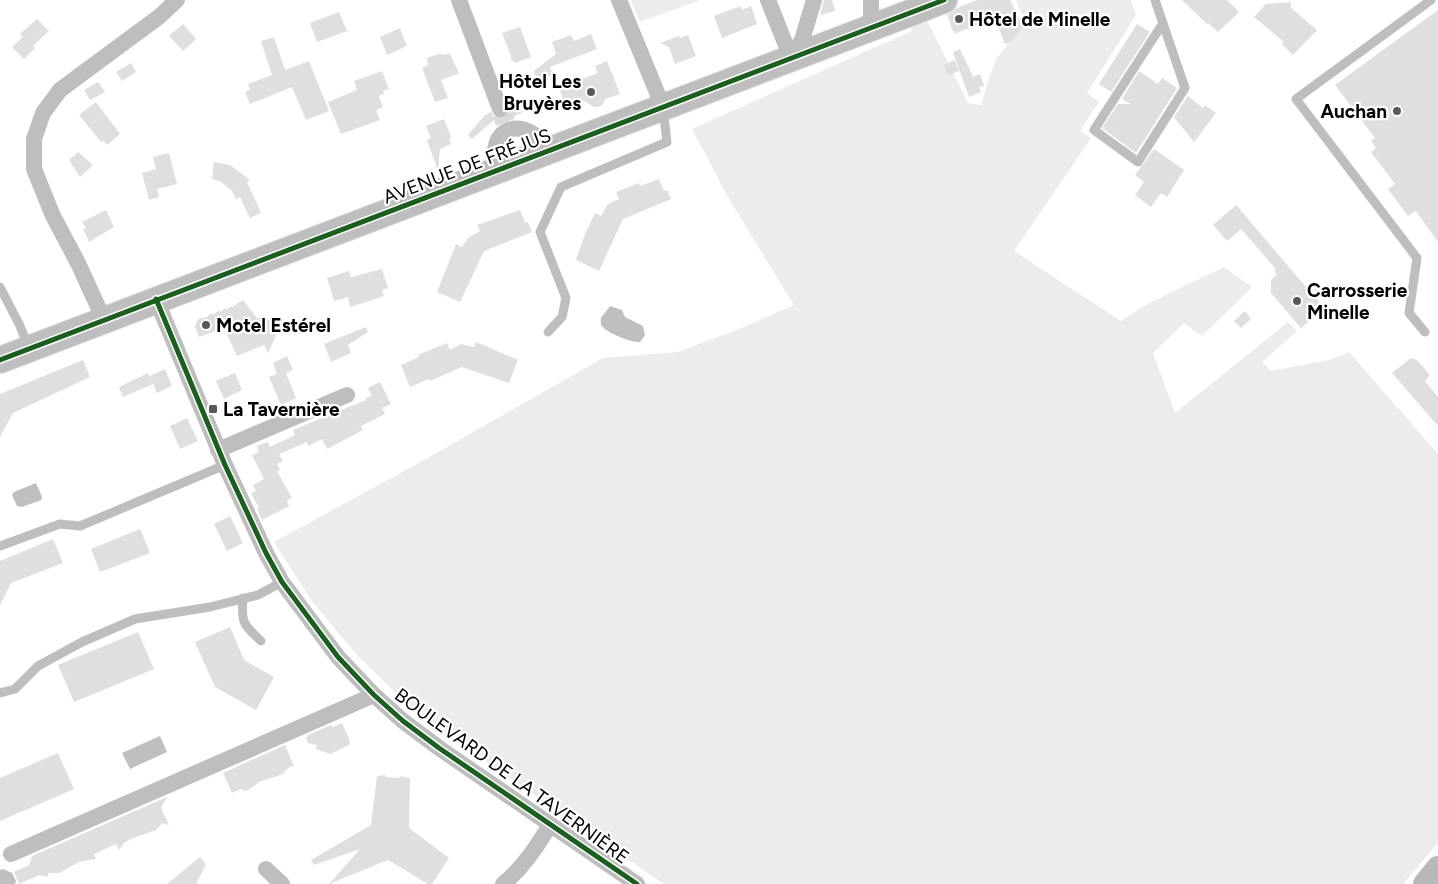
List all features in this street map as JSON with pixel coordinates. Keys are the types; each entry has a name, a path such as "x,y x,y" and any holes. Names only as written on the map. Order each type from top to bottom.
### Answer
{"main road":[{"name":"AVENUE DE FRÉJUS","path":"0,360 944,0"},
{"path":"1425,884 1438,868"}],"street":[{"path":"104,320 78,263 53,216 34,169 34,139 43,113 60,90 160,16 177,0"},
{"path":"459,0 505,120 502,133 497,139 494,149 498,171"},
{"path":"619,0 663,108"},
{"path":"768,0 791,58"},
{"path":"791,58 802,40 814,0"},
{"path":"871,0 871,28"},
{"path":"505,120 534,133 543,141 548,151"},
{"name":"BOULEVARD DE LA TAVERNIÈRE","path":"156,299 222,458 266,553 282,582 338,657 374,695 403,721 438,748 637,884"},
{"path":"222,458 346,395"},
{"path":"11,854 374,695"},
{"path":"503,884 513,876 534,850 550,825"},
{"path":"266,869 282,884"}],"lane":[{"path":"1155,0 1163,23 1185,88 1138,162 1094,130 1163,23"},
{"path":"1425,332 1410,312 1417,258 1296,99 1431,0"},
{"path":"548,332 562,317 566,298 540,232 560,187 666,142 663,108"},
{"path":"0,288 29,348"},
{"path":"0,546 60,524 80,526 222,458"},
{"path":"0,694 15,689 38,666 82,642 135,620 210,607 258,594 282,582"},
{"path":"243,598 242,618 244,624 261,641"}],"shaded area":[{"path":"631,0 700,0 640,22"},
{"path":"1016,0 1131,0 1136,15 1087,93 1099,102 1080,131 1091,138 1014,251 1121,321 1147,304 1224,267 1252,287 1202,336 1184,323 1153,353 1175,413 1288,322 1297,331 1262,362 1271,371 1329,360 1349,352 1438,454 1438,843 1403,884 664,884 418,715 355,653 312,601 274,542 426,459 603,358 678,352 749,325 794,305 729,199 692,129 912,31 910,27 926,18 968,103 981,105 997,58 1025,22"},
{"path":"610,306 622,310 625,317 643,326 645,335 640,342 620,337 604,329 601,318"},
{"path":"36,483 42,497 41,500 22,507 17,506 12,495 14,492"},
{"path":"160,736 167,752 130,769 122,753"},
{"path":"3,869 12,873 16,881 15,884 0,884 0,870"}],"building":[{"path":"824,0 832,0 835,11 820,15"},
{"path":"977,0 1010,0 1023,27 1012,41 1005,44 996,21 989,24 988,21 954,34 947,15 957,8"},
{"path":"1182,0 1227,0 1239,12 1218,32"},
{"path":"1291,2 1291,8 1317,30 1293,55 1282,44 1284,42 1254,17 1266,4"},
{"path":"741,6 742,10 751,6 757,24 722,38 714,16"},
{"name":"Auchan","path":"1438,10 1438,242 1416,211 1408,216 1388,189 1395,184 1371,152 1376,148 1371,141 1375,138 1335,85"},
{"path":"339,12 347,31 317,42 310,23"},
{"path":"37,19 49,31 33,46 35,48 24,59 12,47 23,37 20,34"},
{"path":"183,24 196,39 183,51 169,36"},
{"path":"1137,24 1150,32 1111,92 1099,84"},
{"path":"520,27 531,57 515,63 511,59 502,33"},
{"path":"400,28 407,46 387,55 380,37"},
{"path":"591,34 597,49 550,67 553,75 537,81 534,71 556,54 552,42 571,35 574,41"},
{"path":"688,35 696,56 675,64 669,47 660,43 679,36 680,38"},
{"path":"274,37 285,70 309,61 329,111 306,120 292,87 250,104 245,92 250,90 248,84 272,75 261,41"},
{"path":"960,49 973,77 980,74 984,86 979,87 981,92 969,97 953,52"},
{"path":"441,53 441,55 450,54 459,73 441,80 448,98 435,102 422,68 428,65 427,58"},
{"path":"955,60 959,71 948,75 944,65"},
{"path":"607,61 620,94 605,99 599,107 594,107 582,100 578,106 567,110 559,88 598,73 595,66"},
{"path":"131,63 136,72 122,81 116,72"},
{"path":"382,71 389,89 383,91 384,94 379,96 383,107 376,110 380,120 341,134 328,102 357,90 354,81"},
{"path":"1139,71 1158,84 1162,78 1177,88 1136,153 1102,128 1118,104 1131,104 1122,99"},
{"path":"98,82 105,92 90,100 84,90"},
{"path":"1188,96 1203,108 1205,105 1216,113 1194,142 1174,117"},
{"path":"96,102 120,134 107,145 103,140 101,142 79,115"},
{"path":"518,103 522,113 514,116 515,119 505,121 496,126 494,120 472,139 468,135 485,115 491,112 494,117 503,118 508,115 509,105"},
{"path":"444,119 451,137 449,138 451,144 440,149 438,171 427,140 431,138 426,126"},
{"path":"1154,149 1184,170 1167,197 1161,193 1151,207 1135,195 1144,182 1135,175"},
{"path":"78,152 93,165 80,177 69,160"},
{"path":"169,153 177,184 157,189 159,197 149,200 142,173 156,169 153,157"},
{"path":"214,162 230,165 250,180 247,182 261,213 250,218 240,197 236,199 232,191 220,181 212,179"},
{"path":"659,179 664,191 667,190 671,199 623,219 599,271 576,260 595,213 601,216 608,204 619,199 616,192 639,183 640,186"},
{"path":"1236,205 1324,308 1301,328 1271,293 1271,280 1277,274 1274,271 1276,269 1241,229 1227,241 1213,225"},
{"path":"106,210 114,227 89,242 83,229 86,228 82,222"},
{"path":"520,210 525,223 528,222 532,232 484,251 460,302 437,292 456,244 462,247 468,238 480,231 477,225"},
{"path":"382,269 388,288 382,290 384,296 350,307 348,297 334,301 327,278 349,271 351,277"},
{"path":"243,300 257,318 282,322 268,353 264,345 237,356 224,328 199,337 195,326 198,319 207,317 211,313 213,315 225,308 226,310"},
{"path":"1245,311 1251,319 1241,328 1234,321"},
{"path":"366,327 368,332 348,345 351,353 331,362 324,344"},
{"path":"476,342 518,360 509,383 462,367 430,381 429,379 410,387 401,365 419,357 418,355 447,343 450,350 461,344 474,347"},
{"path":"287,356 293,370 286,373 296,398 281,405 269,377 277,374 273,363"},
{"path":"1411,358 1417,360 1430,375 1425,381 1438,397 1438,426 1392,373"},
{"path":"83,360 90,377 13,413 0,437 0,394"},
{"path":"165,369 172,386 157,393 150,376"},
{"path":"148,373 153,384 123,397 119,387"},
{"path":"235,373 242,390 224,399 216,381"},
{"path":"380,382 391,404 382,408 385,414 361,426 363,430 327,449 322,439 308,446 307,442 279,454 283,461 277,464 280,470 277,471 292,498 287,501 289,506 262,520 257,509 259,508 251,493 256,491 253,485 264,479 252,455 259,452 257,446 268,442 270,447 295,435 293,430 366,400 366,398 372,396 368,388"},
{"path":"187,418 198,441 180,449 170,426"},
{"path":"230,516 243,543 227,551 214,524"},
{"path":"140,529 150,553 100,572 91,549"},
{"path":"53,539 63,563 11,583 0,605 0,561"},
{"path":"230,627 244,660 274,677 256,710 215,687 195,642"},
{"path":"138,632 154,669 74,702 58,665"},
{"path":"342,723 350,741 349,745 330,754 316,749 317,745 308,743 306,739 308,735 331,725 333,727"},
{"path":"285,745 294,766 288,768 283,774 259,782 250,789 245,791 241,789 232,793 223,773"},
{"path":"58,753 74,789 0,821 0,778"},
{"path":"385,775 386,777 400,778 401,776 410,778 409,828 449,858 432,884 428,884 388,860 329,884 360,849 314,865 311,860 371,825 377,776"},
{"path":"167,797 161,808 169,825 162,823 156,830 124,843 119,850 116,844 94,854 96,859 79,862 59,873 49,873 47,877 39,875 19,884 14,872 29,865 32,856"},
{"path":"200,857 206,864 196,884 167,884"}],"tunnel":[{"path":"500,109 506,122"}],"cycle path":[{"path":"0,360 944,0"},
{"path":"156,299 225,465 266,553 282,582 338,657 374,695 403,721 439,748 637,884"}],"place":[{"name":"Hôtel de Minelle","path":"959,19"},
{"name":"Hôtel Les Bruyères","path":"591,92"},
{"name":"Auchan","path":"1397,111"},
{"name":"Carrosserie Minelle","path":"1297,301"},
{"name":"Motel Estérel","path":"206,325"},
{"name":"La Tavernière","path":"213,409"}]}
